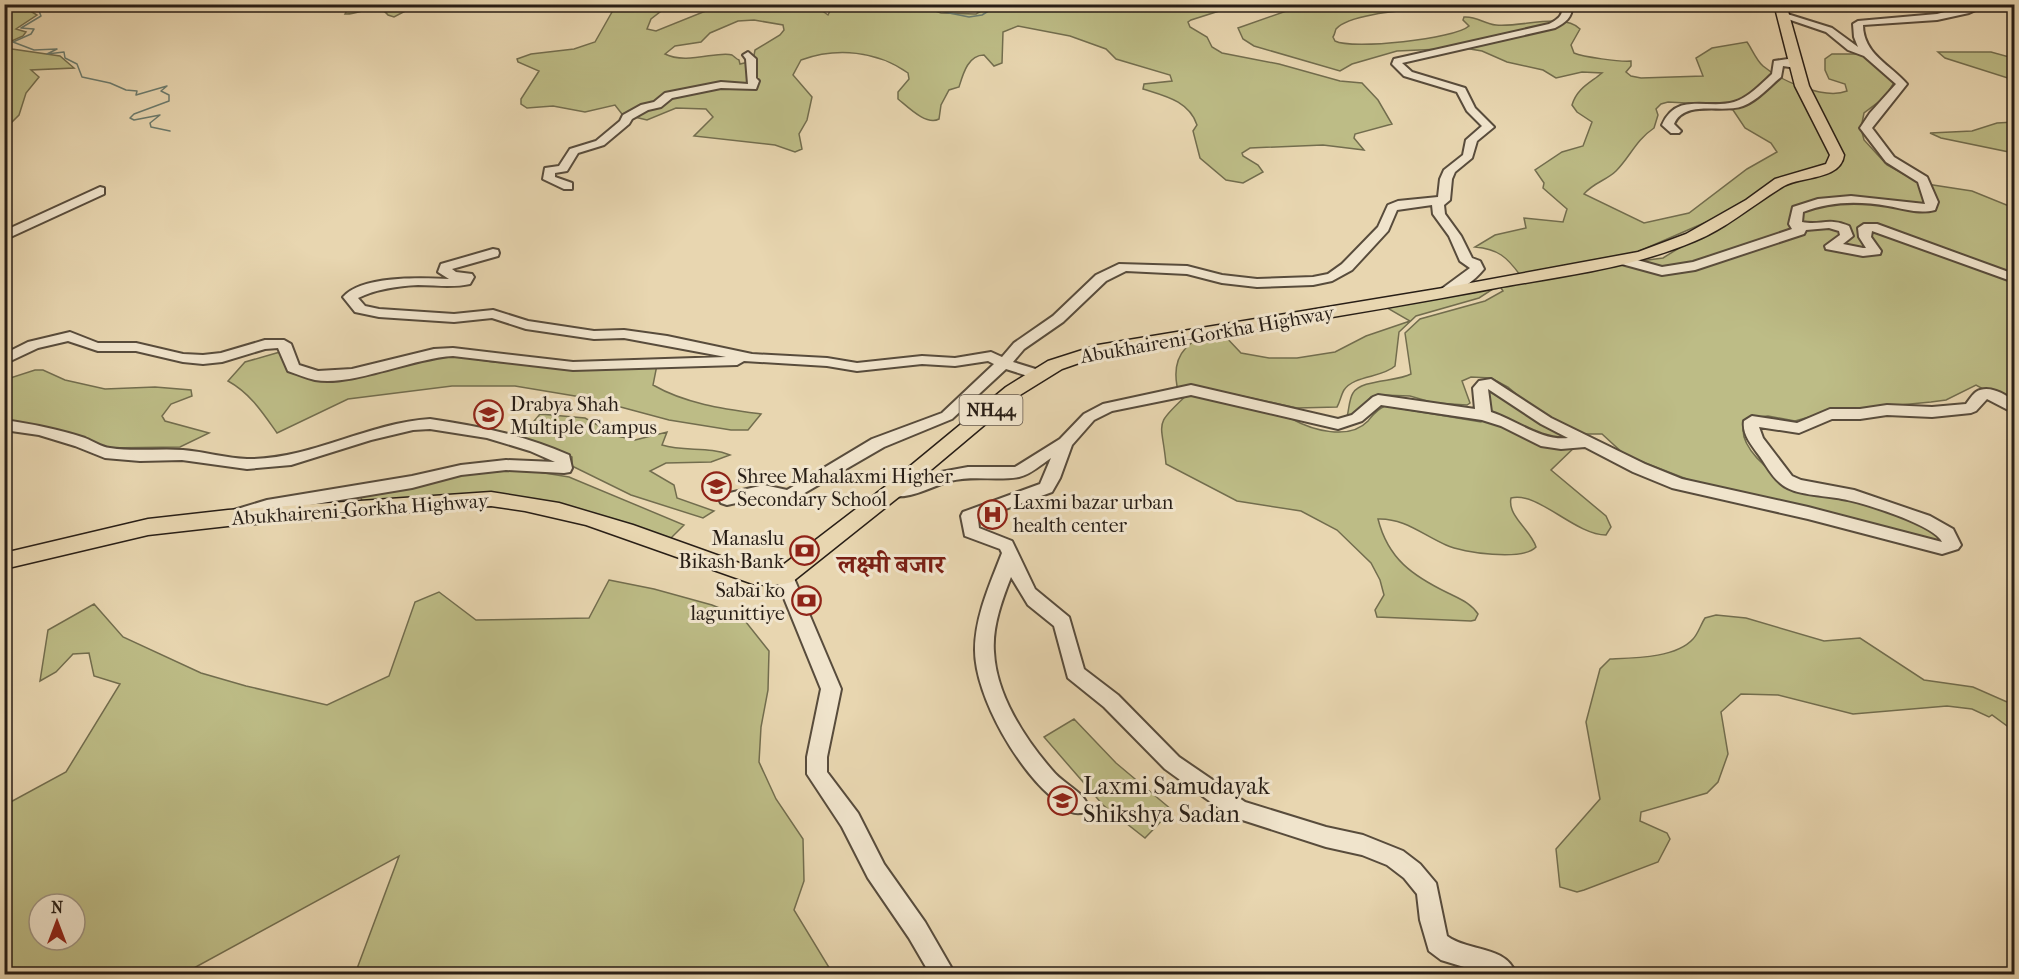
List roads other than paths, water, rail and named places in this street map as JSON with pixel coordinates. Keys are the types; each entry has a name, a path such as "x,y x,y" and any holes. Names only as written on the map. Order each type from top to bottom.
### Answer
{"main road":[{"name":"Abukhaireni-Gorkha Highway","path":"4,561 119,532 228,518 473,499 521,501 562,510 756,577 783,576 893,491 1013,391 1037,374 1055,365 1098,350 1443,293 1650,254 1692,237 1751,203 1780,182 1831,167 1836,162 1837,155 1802,86 1782,10"}],"street":[{"path":"1444,200 1446,179 1450,171 1468,156 1472,140 1488,127 1469,107 1463,91 1410,74 1399,69 1396,64 1398,61 1552,26 1563,20 1568,12 1567,4"},
{"path":"1623,260 1662,271 1695,266 1800,231 1795,224 1797,210 1811,204 1850,199 1882,201 1921,209 1931,207 1932,202 1923,180 1897,167 1866,128 1876,110 1889,101 1902,84 1860,44 1857,34 1858,24 1864,21 1888,22 1928,18 1977,9 1984,4"},
{"path":"1782,10 1829,30 1851,48 1868,54"},
{"path":"568,186 549,179 549,170 563,169 574,151 600,143 626,122 627,117 657,105 669,95 699,88 731,85 752,87 754,81 751,78 753,75 752,59 748,55"},
{"path":"1675,131 1668,125 1668,120 1679,110 1690,106 1731,106 1741,103 1777,75 1778,63 1788,62 1796,65"},
{"path":"4,236 100,191"},
{"path":"1443,293 1464,281 1477,269 1475,264 1467,261 1439,214 1438,204 1444,200"},
{"path":"727,499 764,491 789,496 878,443 947,416 1019,346 1058,319 1101,278 1124,267 1187,270 1222,279 1257,283 1332,277 1347,267 1384,228 1392,208 1398,205 1444,200"},
{"path":"1795,224 1812,228 1824,223 1833,224 1845,229 1847,236 1831,246 1863,252 1875,251 1865,237 1864,228 1873,227 2014,278"},
{"path":"493,253 446,267 445,272 454,276 467,277 465,281 455,284 418,281 357,292 350,297 360,309 379,313 454,318 493,314 526,325 594,335 624,334 656,338 764,358 857,367 922,360 955,362 991,356 1003,364 1037,374"},
{"path":"4,360 33,345 70,336 90,346 134,347 174,358 194,360 214,359 268,342 284,344 293,368 317,376 352,374 434,353 453,352 573,366 742,361 764,358"},
{"path":"1484,414 1480,388 1484,384 1491,384 1546,421 1639,468 1678,484 1808,513 1942,548 1952,544 1947,533 1924,520 1848,494 1797,485 1786,480 1755,439 1751,426 1752,420 1799,428 1830,414 1860,414 1887,410 1932,412 1971,408 1982,395 1990,394 2002,398 2014,408"},
{"path":"893,491 911,489 947,476 968,472 1018,472 1072,438 1089,417 1108,406 1191,390 1338,424 1357,418 1378,400 1484,414 1506,422 1541,441 1561,444 1586,442"},
{"path":"4,425 40,430 81,442 105,453 140,456 182,455 247,464 291,460 367,436 430,424 488,433 536,447 563,459 564,468 506,465 461,470 412,482 267,506 228,518"},
{"path":"1065,443 1046,488 969,516 971,532 1006,545 1023,586 1034,601 1062,622 1075,673 1112,701 1172,763 1238,809 1326,837 1363,845 1395,858 1412,871 1428,890 1431,920 1437,943 1449,952 1493,964 1504,975"},
{"path":"1011,553 991,606 984,652 993,691 1023,746 1049,782 1077,805"},
{"path":"783,576 831,689 817,757 817,774 850,820 876,871 917,930 944,975"}],"waterway":[{"path":"43,4 35,10 39,11 41,16 21,28 34,29 31,34 13,42 34,50 57,49 47,54 64,52 65,58 77,64 82,77 137,91 136,95 167,86 161,91 169,95 169,101 134,114 130,118 134,120 160,115 150,123 151,127 170,131"},
{"path":"905,4 969,17 982,15 1000,4"}],"place":[{"name":"Drabya Shah Multiple Campus","path":"489,415"},
{"name":"Shree Mahalaxmi Higher Secondary School","path":"716,487"},
{"name":"Laxmi bazar urban health center","path":"992,514"},
{"name":"Manaslu Bikash Bank","path":"805,550"},
{"name":"Sabai ko lagunittiye","path":"806,601"},
{"name":"Laxmi Samudayak Shikshya Sadan","path":"1062,800"}],"district":[{"name":"लक्ष्मी बजार","path":"891,564"}]}
